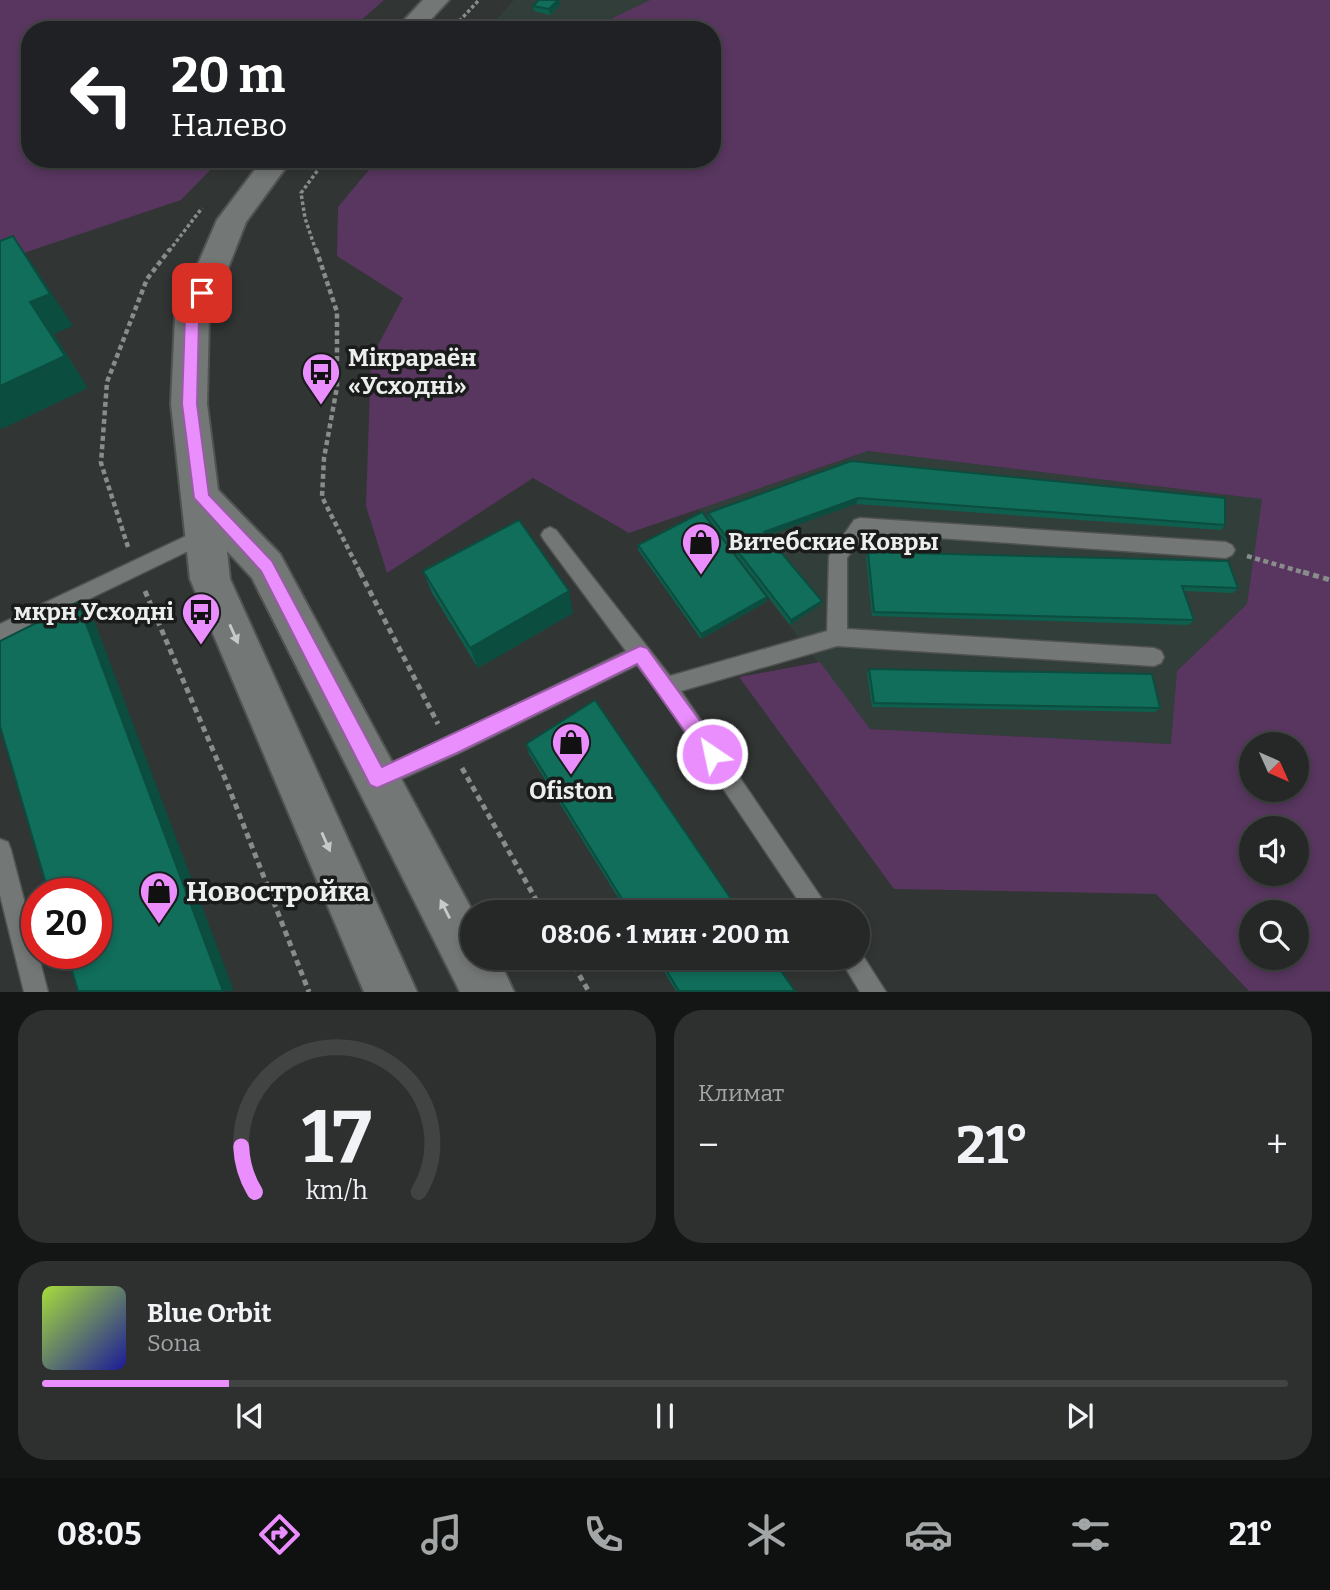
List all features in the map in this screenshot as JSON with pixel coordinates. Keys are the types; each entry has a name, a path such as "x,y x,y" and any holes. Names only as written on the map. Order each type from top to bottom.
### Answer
{"main road":[{"path":"416,21 437,0"},
{"path":"271,168 232,220 192,317 189,404 209,579 391,992"},
{"path":"204,517 267,566 488,992"}],"lane":[{"path":"0,633 204,517"},
{"path":"837,637 838,556 860,526 1226,551"},
{"path":"550,535 666,686 812,900"},
{"path":"666,686 837,637 1154,657"},
{"path":"377,779 450,747 640,654"},
{"path":"0,850 36,992"},
{"path":"860,970 874,992"}],"path":[{"path":"459,21 479,0"},
{"path":"319,168 301,193 305,218 337,312 337,387 324,458 322,497 450,747 536,900"},
{"path":"1226,551 1330,580"},
{"path":"576,970 589,992"}],"shaded area":[{"path":"0,0 384,0 360,21 21,21 21,168 212,168 181,200 0,261"},
{"path":"514,0 650,0 607,21 495,21"},
{"path":"650,0 1330,0 1330,991 1249,991 1156,894 894,889 739,677 820,662 870,729 1171,744 1177,671 1247,604 1262,499 868,451 629,533 533,478 387,573 366,506 371,358 403,298 337,256 338,207 370,168 721,168 721,21 607,21"},
{"path":"868,451 1263,499 1247,604 1177,671 1172,744 870,729 698,509"}],"building":[{"path":"539,0 558,0 549,9 533,6"},
{"path":"13,236 50,294 30,302 65,356 0,386 0,241"},
{"path":"851,461 1225,498 1225,525 858,498 764,532 822,601 791,620 708,513"},
{"name":"Витебские Ковры","path":"702,512 767,597 701,634 638,545"},
{"path":"519,520 569,591 470,648 423,571"},
{"path":"868,552 1228,561 1238,588 1182,586 1194,620 874,612"},
{"path":"78,602 223,991 78,991 71,969 112,969 112,878 44,878 0,726 0,641"},
{"path":"869,669 1152,674 1160,708 874,703"},
{"path":"595,700 732,900 623,900 526,744"},
{"path":"666,970 780,970 795,991 679,991"}],"place":[{"name":"Мікрараён «Усходні»","path":"321,406"},
{"name":"Витебские Ковры","path":"701,576"},
{"name":"мкрн Усходні","path":"201,646"},
{"name":"Ofiston","path":"571,776"},
{"name":"Новостройка","path":"159,925"}],"route":[{"path":"202,293 192,317 189,404 202,498 267,566 377,779 450,747 640,654 666,686 712,754"}]}
